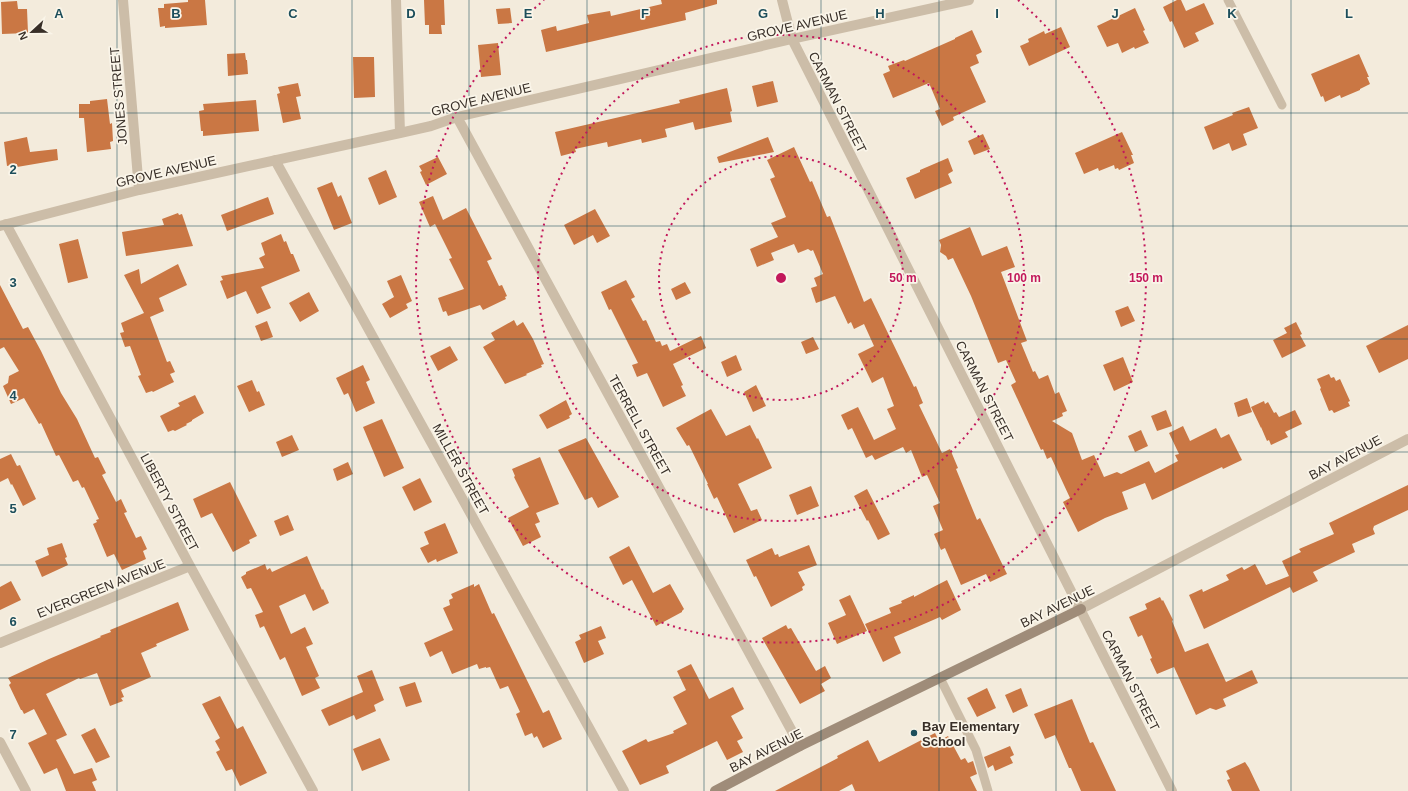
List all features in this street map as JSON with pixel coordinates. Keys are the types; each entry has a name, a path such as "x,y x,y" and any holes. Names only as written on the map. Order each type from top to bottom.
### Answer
{"street":[{"name":"JONES STREET","path":"123,0 139,190"},
{"path":"396,0 400,133"},
{"name":"CARMAN STREET","path":"782,0 792,39 1172,791"},
{"name":"GROVE AVENUE","path":"3,225 139,190 431,126 457,117 792,39 969,0"},
{"name":"TERRELL STREET","path":"457,117 800,746"},
{"name":"MILLER STREET","path":"275,160 624,791"},
{"name":"LIBERTY STREET","path":"3,225 313,791"},
{"name":"BAY AVENUE","path":"715,791 800,746 1080,610 1408,439"},
{"name":"EVERGREEN AVENUE","path":"0,642 190,566"},
{"path":"0,742 26,791"}],"lane":[{"path":"1228,0 1282,105"},
{"path":"940,678 976,750 988,791"}],"building":[{"path":"188,0 205,0 207,25 165,28 165,26 160,27 158,8 164,8 164,4 188,2"},
{"path":"424,0 444,0 445,25 441,25 442,34 429,34 429,25 425,25"},
{"path":"661,0 717,0 717,4 685,13 686,20 546,52 541,30 556,26 557,31 589,23 587,15 610,11 611,16 662,4"},
{"path":"1177,0 1181,0 1186,11 1204,3 1214,24 1195,33 1199,41 1184,48 1172,21 1170,22 1163,7"},
{"path":"17,1 18,9 27,9 28,33 2,34 1,2"},
{"path":"510,8 512,23 498,24 496,9"},
{"path":"1135,8 1149,43 1135,49 1134,47 1122,53 1118,43 1107,47 1097,26"},
{"path":"1061,27 1070,47 1029,66 1020,46 1029,42 1028,39 1044,31 1045,34"},
{"path":"972,30 982,52 976,55 979,63 970,67 986,102 953,117 954,120 942,126 935,111 940,109 929,83 893,98 883,74 890,71 888,66 904,60 905,61"},
{"path":"498,43 501,75 481,77 478,45"},
{"path":"245,53 248,74 228,76 227,54"},
{"path":"1359,54 1369,77 1367,77 1370,84 1341,98 1340,95 1325,102 1323,96 1321,97 1311,74"},
{"path":"353,57 374,57 375,97 354,98"},
{"path":"773,81 778,102 757,107 752,86"},
{"path":"298,83 301,96 296,97 301,119 283,123 277,94 280,93 278,87"},
{"path":"727,88 732,111 730,112 732,122 695,130 693,122 665,129 667,137 642,143 641,139 608,147 607,142 575,149 576,152 561,156 555,132 680,103 679,100"},
{"path":"107,99 110,124 112,123 113,141 110,142 111,149 87,152 84,118 79,118 79,104 90,104 90,101"},
{"path":"256,100 259,131 203,136 199,111 204,110 203,104"},
{"path":"1249,107 1258,128 1243,134 1247,145 1232,151 1229,143 1213,150 1204,127 1233,115 1232,113"},
{"path":"1122,132 1133,155 1131,155 1134,163 1119,170 1118,168 1115,169 1114,165 1099,171 1098,168 1084,174 1075,153"},
{"path":"983,134 990,149 974,155 968,141"},
{"path":"27,137 30,152 57,149 58,160 17,167 17,164 7,166 4,142"},
{"path":"768,137 774,152 719,163 717,157"},
{"path":"794,147 810,182 812,181 827,217 830,216 864,302 871,298 914,387 916,386 923,403 919,405 942,453 950,449 958,468 956,469 977,520 980,518 1007,574 990,582 986,574 961,585 945,548 941,550 934,534 943,530 933,506 940,503 927,475 922,477 911,450 906,453 903,447 875,460 872,455 866,458 852,428 848,430 841,415 858,407 874,440 896,429 887,409 894,406 883,377 872,383 858,354 874,346 864,324 854,329 851,322 848,324 835,296 816,303 811,288 817,286 814,278 823,274 813,250 811,251 808,249 798,253 794,244 771,253 774,260 757,267 750,249 778,237 771,223 786,217 770,179 775,177 767,160"},
{"path":"438,157 447,174 426,185 419,166"},
{"path":"948,158 953,171 948,174 952,183 915,199 906,178 920,172 920,170"},
{"path":"386,170 397,197 379,205 368,178"},
{"path":"332,182 338,197 341,195 352,223 334,230 317,188"},
{"path":"433,196 443,220 466,208 492,259 487,261 499,286 502,285 507,296 505,297 506,299 483,310 480,305 448,316 446,311 443,312 438,298 464,289 449,259 452,258 435,224 430,227 419,202"},
{"path":"268,197 274,214 227,231 221,215"},
{"path":"595,209 610,236 597,243 593,235 574,245 564,225"},
{"path":"178,213 179,215 182,214 193,246 126,256 122,232 164,225 162,219"},
{"path":"970,227 982,256 1007,246 1015,267 1001,272 1027,341 1021,343 1033,372 1035,371 1039,379 1048,375 1055,394 1059,392 1067,411 1062,413 1063,416 1052,421 1072,433 1082,460 1094,455 1104,477 1117,472 1121,474 1149,461 1155,473 1178,461 1175,455 1179,454 1169,433 1183,426 1190,441 1216,428 1221,438 1229,434 1242,460 1223,469 1222,467 1152,500 1145,483 1122,492 1128,509 1105,518 1078,532 1063,502 1070,498 1051,457 1047,459 1043,449 1041,450 1011,385 1016,382 1006,360 998,363 971,296 953,258 948,260 946,256 940,252 941,245 939,240"},
{"path":"281,234 284,242 286,241 291,254 293,254 300,271 261,287 271,308 257,314 246,291 227,299 220,281 223,280 221,276 264,268 259,258 265,255 261,243"},
{"path":"78,239 88,278 68,283 59,244"},
{"path":"178,264 187,285 159,298 164,311 150,317 167,362 170,361 175,372 170,374 174,382 153,392 146,393 138,376 141,375 130,346 125,347 120,333 124,332 121,323 144,313 124,275 139,269 141,284"},
{"path":"401,275 412,301 406,304 408,308 390,318 382,304 394,297 387,281"},
{"path":"626,280 635,297 631,299 643,321 646,320 656,342 660,341 662,346 667,344 670,351 701,336 706,348 673,364 683,385 681,386 686,396 663,407 647,373 637,377 632,365 638,363 611,309 609,310 601,292"},
{"path":"685,282 691,293 676,300 671,289"},
{"path":"0,285 23,329 28,327 61,393 77,419 95,458 98,457 106,473 102,475 116,502 121,499 127,512 124,513 136,538 141,536 147,549 143,551 146,559 122,570 114,554 107,557 93,524 99,519 84,487 82,488 78,480 73,482 59,455 56,456 41,423 39,424 24,398 11,404 3,386 8,383 9,376 19,371 4,347 0,349"},
{"path":"309,292 319,311 300,322 289,303"},
{"path":"1128,306 1135,321 1121,327 1115,311"},
{"path":"514,320 517,326 523,322 533,339 544,364 541,365 542,367 526,374 527,375 505,384 483,347 495,340 491,333"},
{"path":"267,321 273,337 261,341 255,326"},
{"path":"1296,322 1302,334 1300,335 1306,346 1282,358 1273,340 1287,333 1284,328"},
{"path":"1408,325 1408,359 1379,373 1366,346"},
{"path":"813,337 819,349 806,354 801,342"},
{"path":"450,346 458,360 438,371 430,356"},
{"path":"736,355 742,370 727,377 721,362"},
{"path":"1123,357 1133,382 1114,391 1103,365"},
{"path":"363,365 370,380 366,382 375,403 356,412 348,393 344,395 336,378"},
{"path":"1329,374 1331,378 1334,377 1336,381 1340,379 1350,401 1348,402 1350,406 1334,413 1332,410 1329,411 1317,379"},
{"path":"252,380 265,405 249,412 237,386"},
{"path":"756,385 766,406 753,412 744,392"},
{"path":"195,395 204,413 186,424 187,425 175,431 173,430 168,432 160,416 180,406 178,403"},
{"path":"1247,398 1252,412 1238,417 1234,403"},
{"path":"566,400 572,414 569,416 570,418 547,429 539,415"},
{"path":"1264,401 1265,404 1268,402 1274,413 1276,412 1279,417 1295,410 1302,424 1285,432 1288,437 1271,445 1269,440 1267,441 1251,407"},
{"path":"711,409 726,436 750,425 757,439 758,438 772,468 738,484 751,511 757,509 762,520 734,533 717,497 714,499 689,445 687,446 676,428"},
{"path":"1166,410 1172,426 1157,431 1151,416"},
{"path":"382,419 404,468 384,477 363,427"},
{"path":"1141,430 1148,446 1135,452 1128,436"},
{"path":"292,435 299,450 282,457 276,442"},
{"path":"586,438 619,497 598,508 592,497 585,500 558,450"},
{"path":"11,454 17,466 20,465 36,499 23,506 8,478 0,482 0,459"},
{"path":"540,457 559,504 536,513 540,522 535,524 541,537 523,546 508,518 529,507 514,477 515,476 512,469"},
{"path":"348,462 353,474 337,481 333,469"},
{"path":"420,478 432,502 414,511 402,487"},
{"path":"230,482 257,536 249,540 250,543 233,552 212,513 201,518 193,499"},
{"path":"1408,485 1408,510 1374,526 1373,529 1375,534 1352,544 1355,552 1313,572 1318,581 1293,593 1290,587 1204,629 1189,595 1202,589 1203,592 1229,580 1226,575 1242,567 1244,570 1255,564 1266,585 1289,576 1282,561 1301,552 1299,549 1334,534 1329,523"},
{"path":"811,486 819,506 797,515 789,495"},
{"path":"867,489 890,534 878,540 854,496"},
{"path":"288,515 294,530 280,536 274,521"},
{"path":"445,523 458,553 437,562 436,559 428,563 420,548 429,544 424,532"},
{"path":"62,543 68,565 42,577 35,561 49,555 47,548"},
{"path":"809,545 817,565 798,572 805,585 802,587 803,590 771,607 756,576 754,577 746,560 772,548 775,555 778,554 779,557"},
{"path":"629,546 653,593 670,584 684,609 682,612 656,626 632,580 623,585 609,557"},
{"path":"307,556 329,603 313,611 305,594 279,606 291,634 305,627 313,644 306,647 319,676 315,678 320,688 302,696 285,657 280,660 264,626 260,628 255,615 263,612 251,588 247,589 241,577 246,574 246,572 265,564 267,570 270,568 272,572"},
{"path":"947,580 961,610 942,620 940,617 894,637 901,653 883,662 865,624 891,613 889,608 902,603 901,601 914,595 914,597"},
{"path":"11,581 21,600 0,610 0,587"},
{"path":"474,584 474,587 479,584 492,614 494,613 543,713 549,710 562,739 543,748 537,736 534,738 532,733 525,736 516,714 520,712 508,686 500,689 490,667 479,669 477,664 452,674 442,651 430,657 424,643 453,630 443,608 450,605 449,600 453,598 451,594"},
{"path":"850,595 867,631 837,644 828,623 846,615 839,600"},
{"path":"1160,597 1173,620 1172,621 1185,652 1208,643 1226,682 1252,670 1258,683 1223,699 1226,706 1216,710 1210,708 1196,715 1174,667 1157,674 1142,635 1138,637 1129,617 1147,609 1145,604"},
{"path":"178,602 189,630 156,644 157,646 141,653 151,677 121,690 124,697 121,698 123,701 110,706 97,673 80,679 79,678 46,694 67,735 56,740 74,774 92,768 97,780 92,782 96,791 66,791 57,768 44,774 28,743 47,734 34,709 24,714 21,710 9,685 11,683 8,678 101,637 100,636 111,632 110,630"},
{"path":"786,625 788,629 791,628 816,671 825,666 831,678 821,684 825,691 800,704 762,638"},
{"path":"601,626 606,638 598,641 604,654 584,663 575,642 581,639 579,635"},
{"path":"691,664 709,699 733,687 744,709 731,716 743,738 737,741 743,752 727,760 717,741 666,766 669,773 640,785 622,751 646,739 648,742 674,733 673,731 687,724 673,697 686,690 677,671"},
{"path":"372,670 384,700 374,705 376,711 356,720 354,715 329,726 321,710 363,692 357,676"},
{"path":"415,682 422,702 406,707 399,687"},
{"path":"987,688 996,708 977,717 967,698"},
{"path":"1021,688 1028,706 1013,713 1005,695"},
{"path":"220,696 237,729 243,726 267,773 240,786 232,769 226,771 216,752 220,750 215,741 220,738 202,704"},
{"path":"1072,699 1090,743 1093,742 1116,791 1081,791 1055,735 1045,739 1034,714"},
{"path":"95,728 110,757 96,763 81,735"},
{"path":"935,733 939,741 948,736 961,760 965,758 968,763 973,761 977,774 970,777 977,791 855,791 852,784 839,791 775,791 838,758 837,756 868,740 879,762"},
{"path":"380,738 390,760 362,771 353,749"},
{"path":"1010,746 1014,755 1010,757 1013,763 995,771 993,765 988,768 984,757"},
{"path":"1245,762 1260,791 1232,791 1227,780 1230,779 1226,771"}],"place":[{"name":"Bay Elementary School","path":"914,733"}]}
